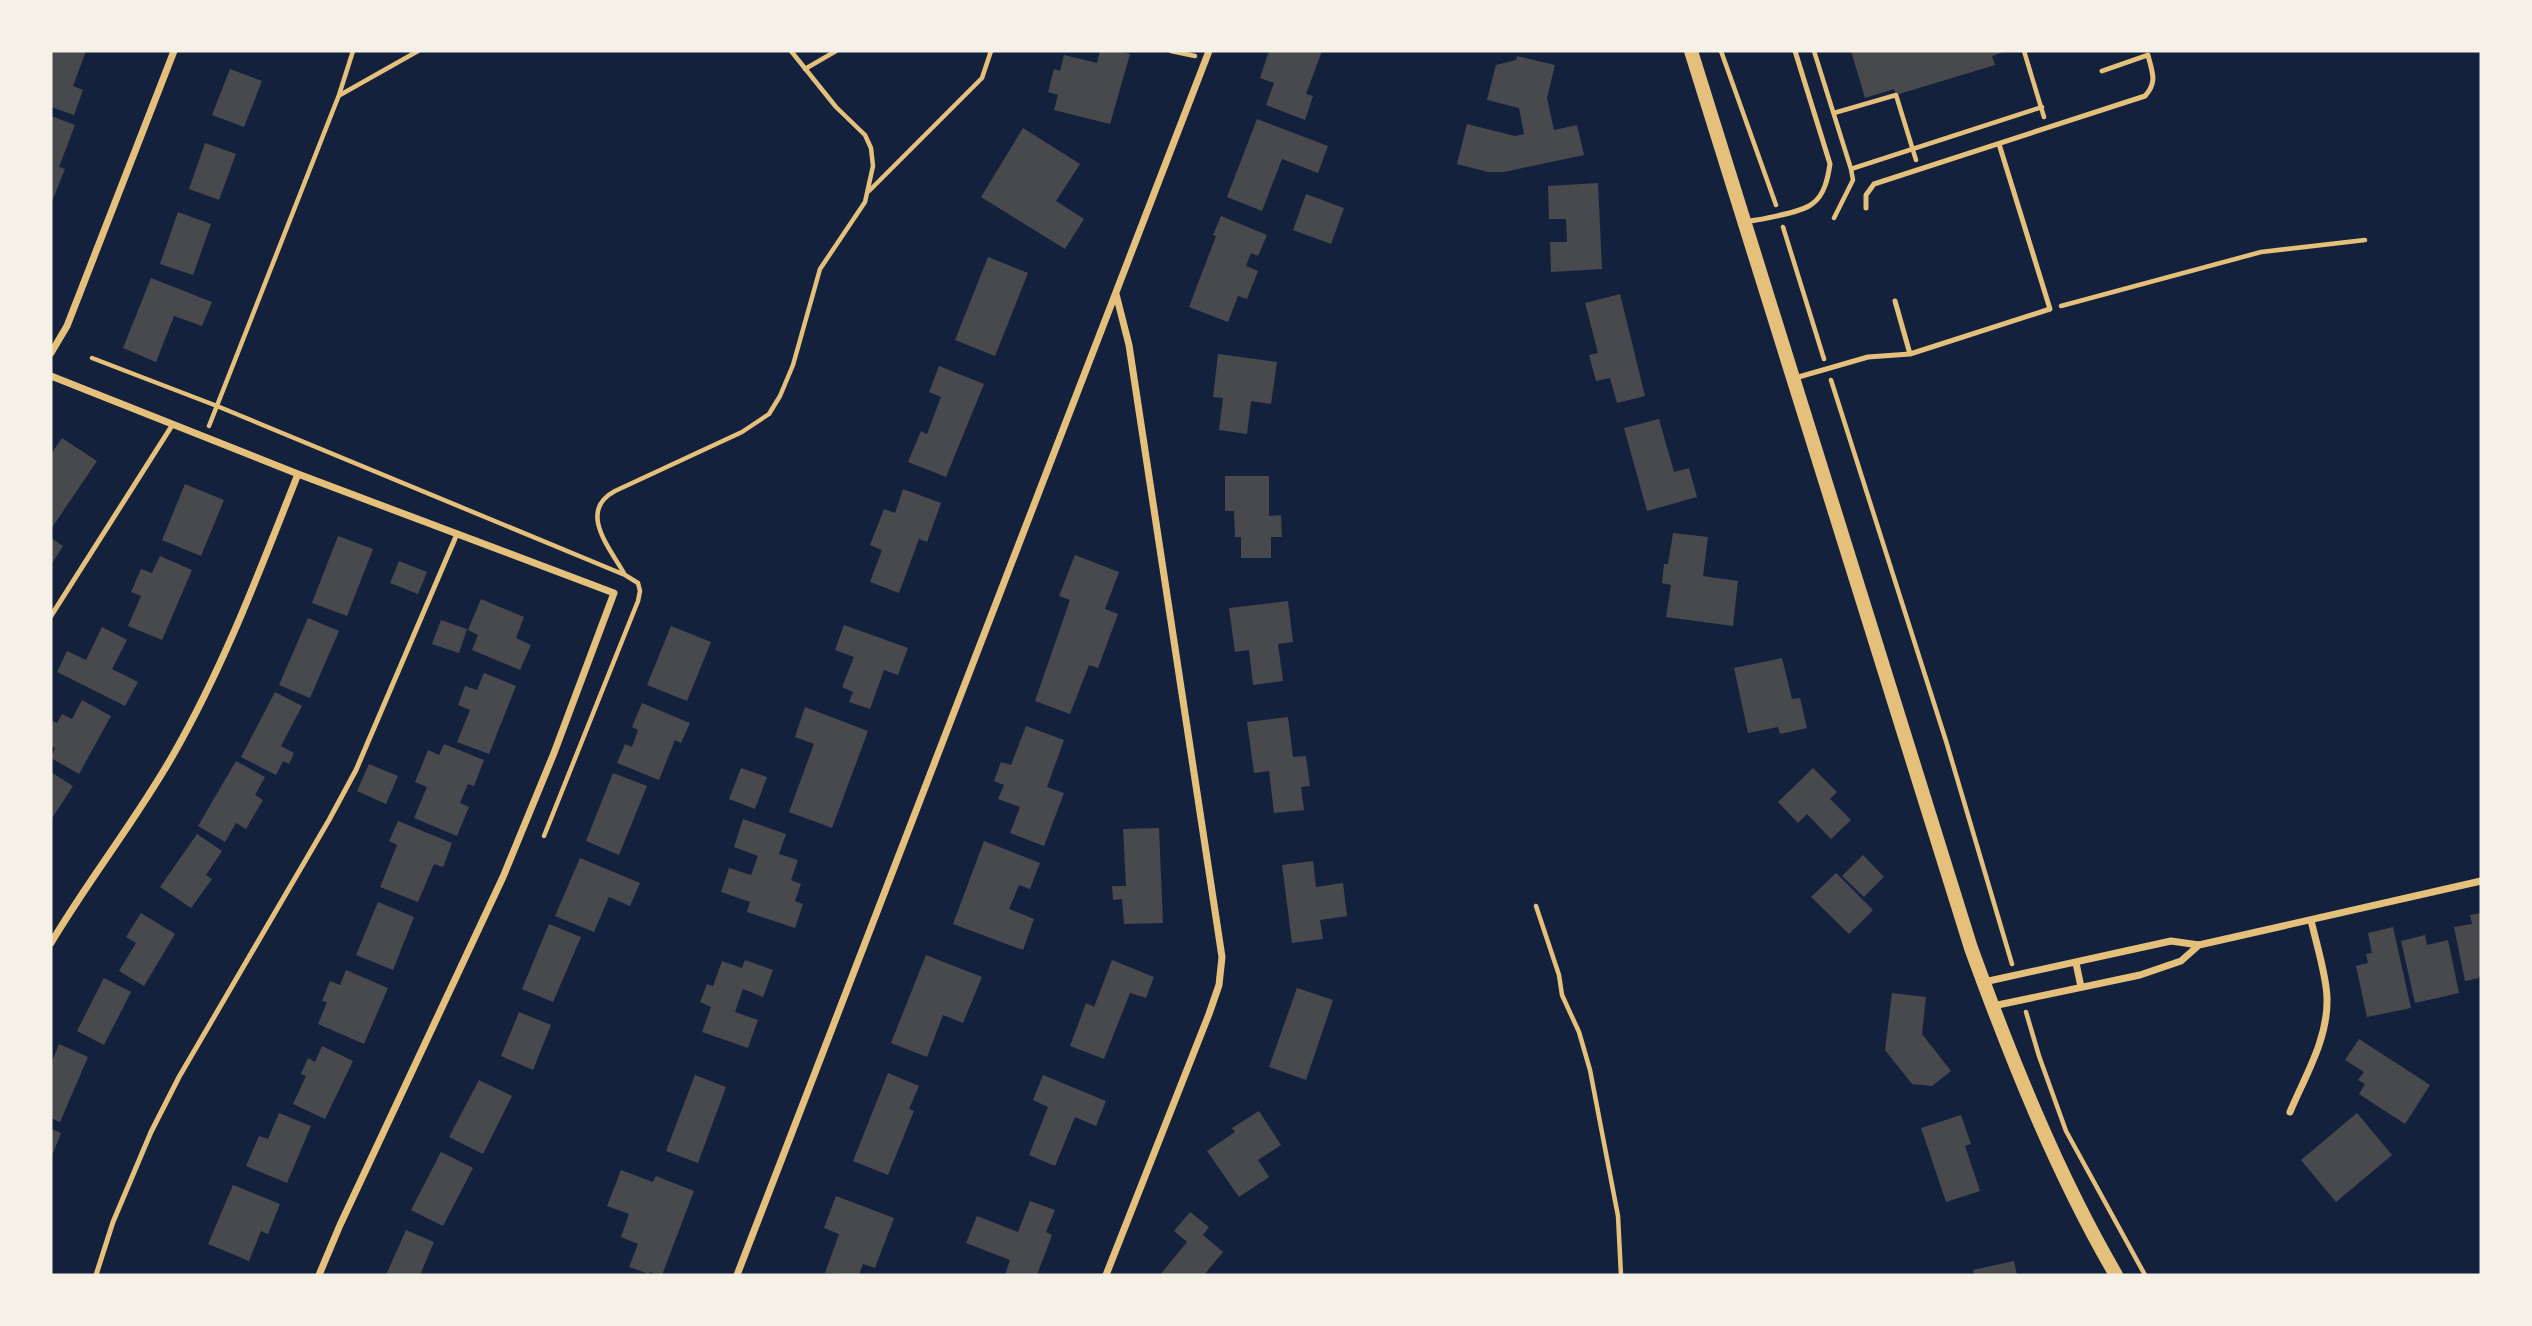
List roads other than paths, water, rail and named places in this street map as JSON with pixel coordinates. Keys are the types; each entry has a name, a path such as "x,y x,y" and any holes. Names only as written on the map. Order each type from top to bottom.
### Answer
{"main road":[{"path":"1691,51 1746,222 1792,379 1984,982 2018,1072 2080,1206 2116,1275"}],"street":[{"path":"51,353 67,326 174,51"},
{"path":"737,1275 1208,55"},
{"path":"1106,1275 1209,1014 1219,985 1222,957 1129,345 1116,293"},
{"path":"51,376 298,474 614,593 554,753 503,877 319,1275"},
{"path":"51,943 171,758 202,703 233,638 298,474"},
{"path":"1984,982 2171,941 2199,945 2481,881"},
{"path":"2290,1112 2320,1043 2325,1021 2327,998 2311,920"},
{"path":"1993,1006 2140,975 2181,961 2199,945"},
{"path":"2076,963 2081,987"}],"lane":[{"path":"1746,222 1812,205 1828,180 1830,163 1795,51"},
{"path":"1866,208 1866,195 1874,184 2146,96 2155,79 2148,55 2102,71"},
{"path":"1792,379 1868,357 1910,354 2050,309 1998,144"},
{"path":"1895,301 1910,354"},
{"path":"51,616 173,424"},
{"path":"96,1275 113,1222 151,1132 179,1077 356,770 457,534"}]}
